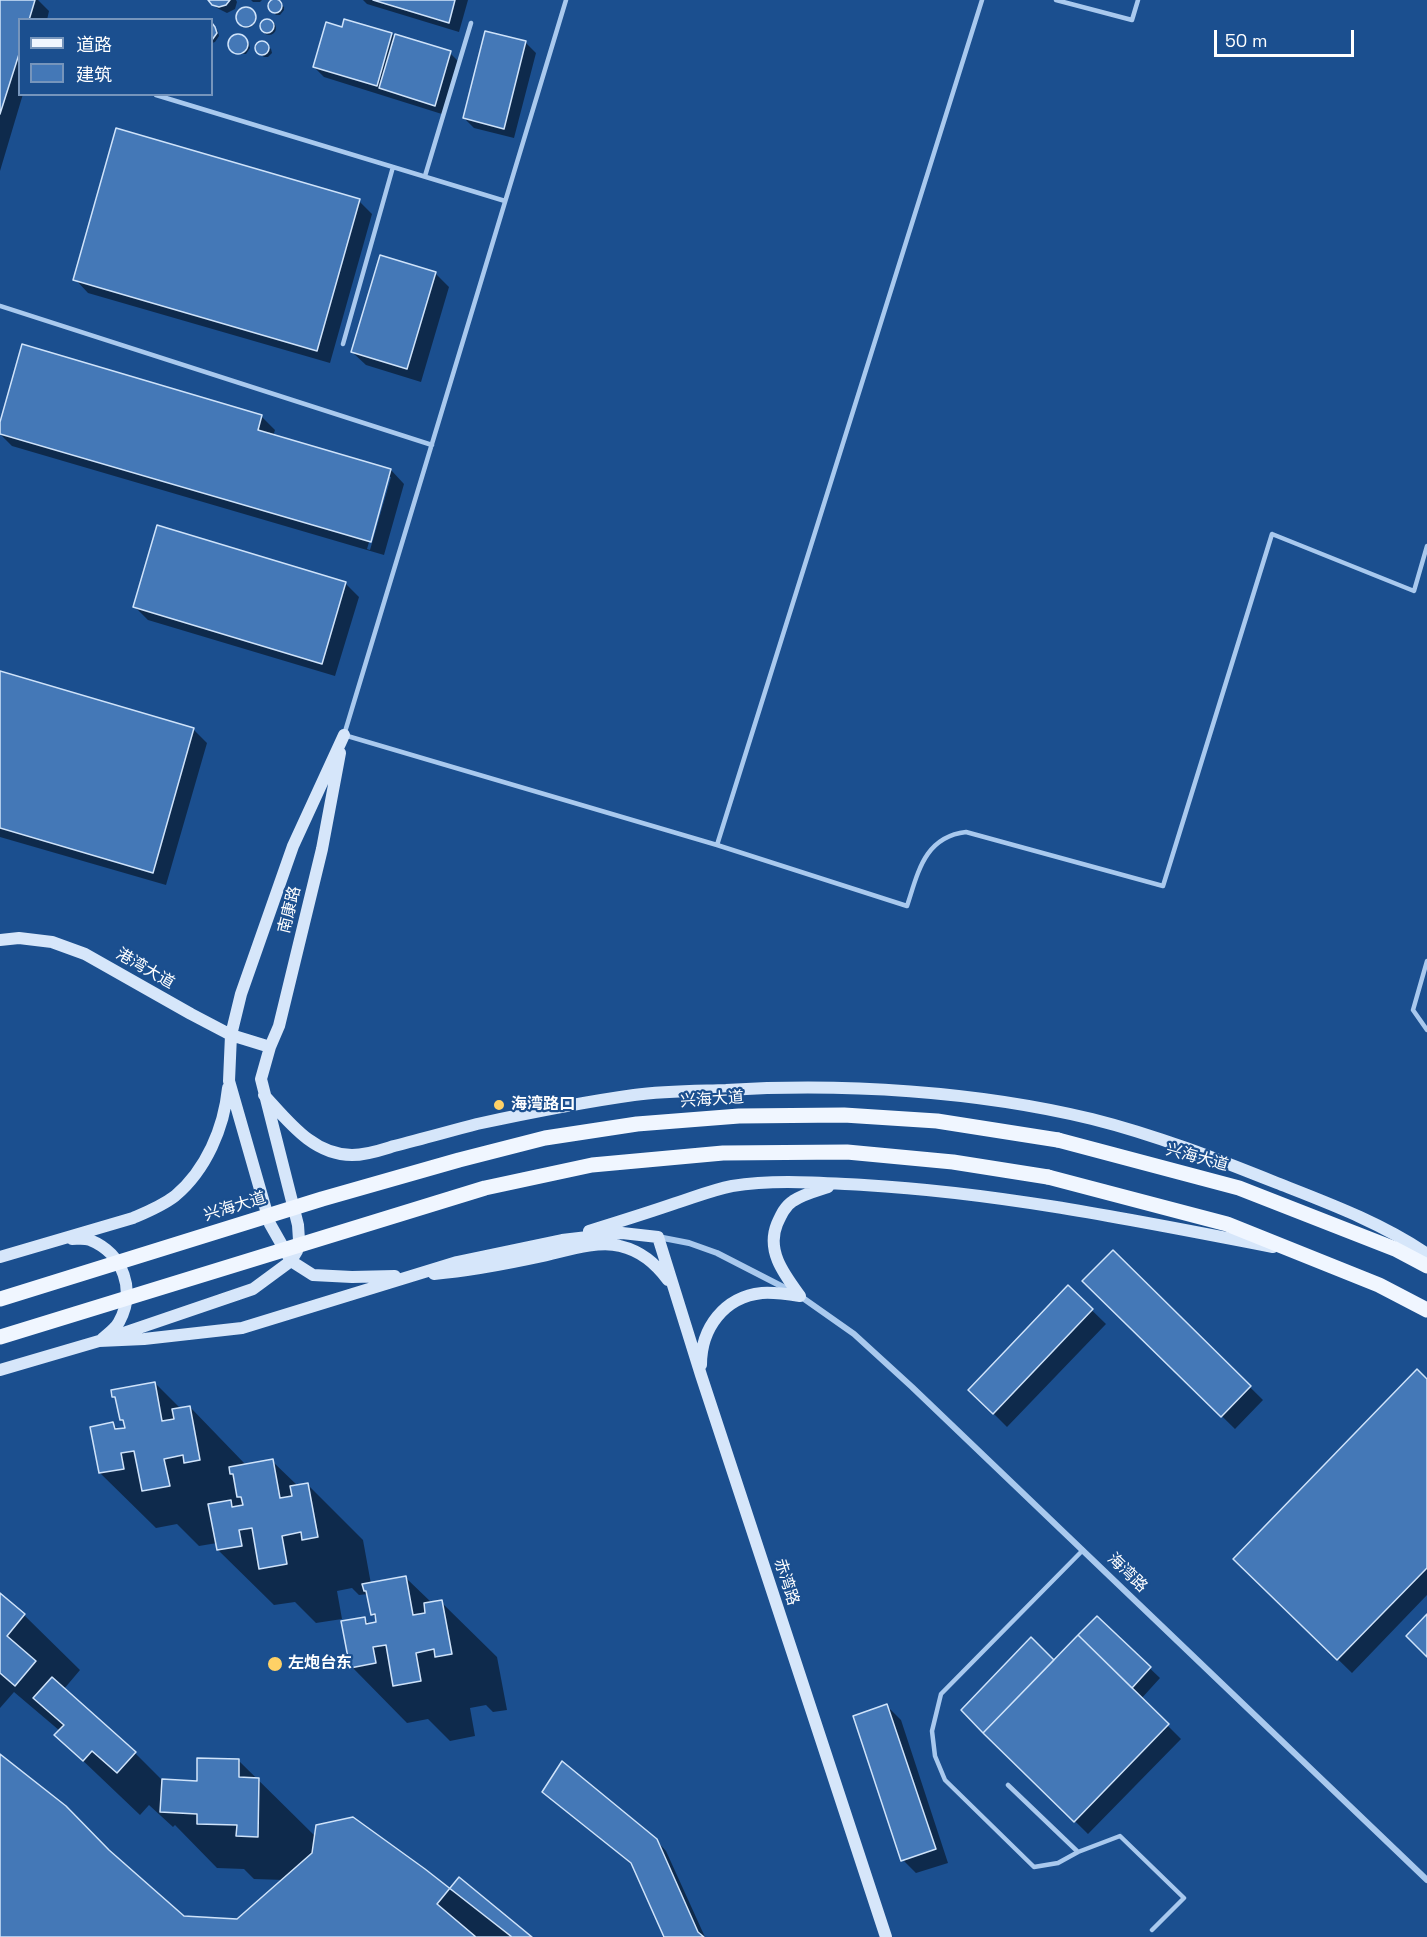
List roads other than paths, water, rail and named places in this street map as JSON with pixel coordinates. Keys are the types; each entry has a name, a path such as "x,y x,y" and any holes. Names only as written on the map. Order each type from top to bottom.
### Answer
{"main road":[{"name":"兴海大道","path":"0,1299 322,1199 545,1138 626,1125 739,1116 844,1115 937,1121 1058,1140 1239,1188 1395,1250 1427,1266"},
{"path":"0,1337 484,1188 592,1165 723,1153 847,1152 953,1162 1048,1177 1227,1224 1379,1285 1427,1310"}],"street":[{"name":"南康路","path":"344,735 322,849 279,1026 261,1079 298,1225 297,1251 291,1261 270,1224 229,1081 231,1035 241,994 293,846 344,735"},
{"name":"港湾大道","path":"0,940 19,938 52,942 85,954 231,1035 270,1047"},
{"path":"0,1257 133,1218 174,1197 192,1179 218,1134 226,1110 229,1081"},
{"name":"兴海大道","path":"264,1095 295,1130 310,1141 331,1151 351,1155 478,1124 636,1095 772,1087 896,1090 1000,1102 1091,1119 1187,1147 1364,1220 1427,1254"},
{"path":"562,1240 701,1193 734,1186 776,1183 836,1184 921,1188 1092,1212 1306,1254"},
{"path":"800,1296 781,1271 775,1256 776,1228 782,1213 792,1202 836,1184"},
{"path":"99,1341 144,1339 242,1328 457,1262 562,1240 622,1233 658,1237"},
{"name":"海湾路","path":"658,1237 689,1243 717,1253 800,1296 854,1334 1427,1880"},
{"name":"赤湾路","path":"658,1237 700,1375 886,1937"},
{"path":"63,1238 89,1240 96,1244 111,1253 125,1274 128,1300 118,1324 99,1341"},
{"path":"0,1370 99,1341 253,1289 291,1261 314,1275 352,1277 411,1275 469,1271 590,1246 617,1245 633,1250 654,1262 673,1288"},
{"path":"700,1375 707,1330 722,1310 732,1303 761,1293 800,1296"}],"lane":[{"path":"566,0 344,735 717,845 907,906 921,863 928,852 946,837 966,832 1163,886 1272,534 1414,591 1427,546"},
{"path":"717,845 982,0"},
{"path":"1056,0 1132,20 1138,0"},
{"path":"425,177 471,23"},
{"path":"159,96 505,201"},
{"path":"344,344 393,167"},
{"path":"0,306 432,445"},
{"path":"1427,961 1413,1010 1427,1030"},
{"path":"1083,1550 941,1694 932,1731 935,1756 945,1780 1034,1867 1058,1863 1078,1852 1120,1836 1184,1898 1152,1930"},
{"path":"1008,1785 1078,1852"}],"place":[{"name":"海湾路口","path":"499,1105"},
{"name":"左炮台东","path":"275,1664"}]}
